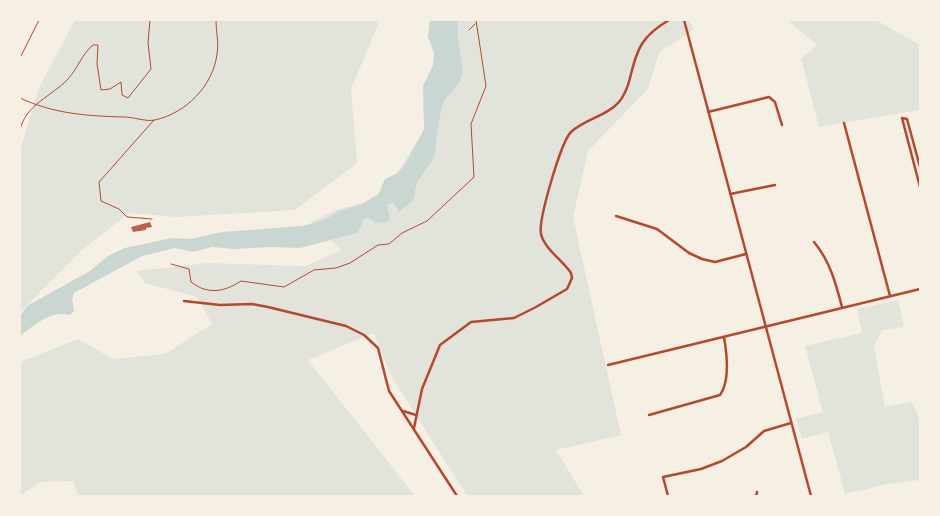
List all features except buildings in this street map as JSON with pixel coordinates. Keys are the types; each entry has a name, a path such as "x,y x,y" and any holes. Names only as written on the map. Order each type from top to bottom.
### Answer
{"street":[{"path":"414,428 416,415 435,352 446,338 471,322 520,316 567,289 572,278 571,273 544,241 540,231 542,210 562,146 572,131 612,109 620,102 627,90 635,56 643,40 652,31 669,20"},
{"path":"685,21 811,496"},
{"path":"708,112 769,97 775,102 782,125"},
{"path":"920,167 907,119 902,118 920,187"},
{"path":"844,123 890,296"},
{"path":"730,194 774,185"},
{"path":"616,216 657,229 689,253 702,259 715,262 746,254"},
{"path":"814,242 822,251 832,273 842,307"},
{"path":"608,364 920,289"},
{"path":"184,301 220,305 252,304 335,323 356,330 364,335 378,348 385,382 457,496"},
{"path":"649,415 720,395 724,387 726,363 724,337"},
{"path":"402,410 416,415"},
{"path":"668,496 663,477 701,469 722,461 746,447 764,431 791,423"}],"path":[{"path":"20,58 39,20"},
{"path":"20,130 34,105 67,80 81,62 84,52 93,45 98,45 97,64 101,90 110,89 121,82 122,95 128,98 151,69 148,43 150,20"},
{"path":"152,219 127,217 119,209 101,201 99,182 136,141 141,131 154,120 178,111 191,101 210,78 218,53 216,20"},
{"path":"171,264 189,269 191,282 207,291 213,292 232,287 241,281 284,286 314,270 336,268 350,263 378,245 389,244 402,233 427,221 474,177 470,124 486,86 476,20"},
{"path":"469,30 476,24"},
{"path":"20,98 34,105 65,113 154,120"}],"shaded area":[{"path":"75,20 380,20 351,89 357,163 295,210 177,217 129,213 81,251 20,312 20,150 39,88"},
{"path":"430,20 458,20 458,39 463,71 459,83 444,101 440,115 434,158 417,182 413,200 399,212 393,202 387,205 390,217 387,222 375,223 371,219 365,218 357,233 300,248 234,249 212,247 193,252 175,248 142,256 74,293 72,299 74,311 70,315 63,314 49,317 37,323 20,336 20,316 27,306 90,271 108,256 125,248 172,238 190,239 222,232 303,226 326,219 339,211 362,204 378,195 385,179 396,174 405,165 424,129 423,86 433,65 434,53 428,37"},
{"path":"443,20 690,20 693,30 659,53 648,89 588,151 573,217 621,435 556,450 584,496 467,496 390,374 374,333 308,360 415,496 78,496 73,481 40,482 20,496 20,362 78,339 113,359 165,354 212,324 197,297 145,283 137,271 208,263 305,266 341,250 311,222 336,210 364,203 381,191 397,174 443,100"},
{"path":"787,20 876,20 920,45 920,110 819,127 801,59 817,45"},
{"path":"898,300 904,327 882,330 874,346 885,407 912,402 920,420 920,480 887,484 845,494 828,432 802,439 796,419 823,412 805,346 862,333 857,309"}]}
